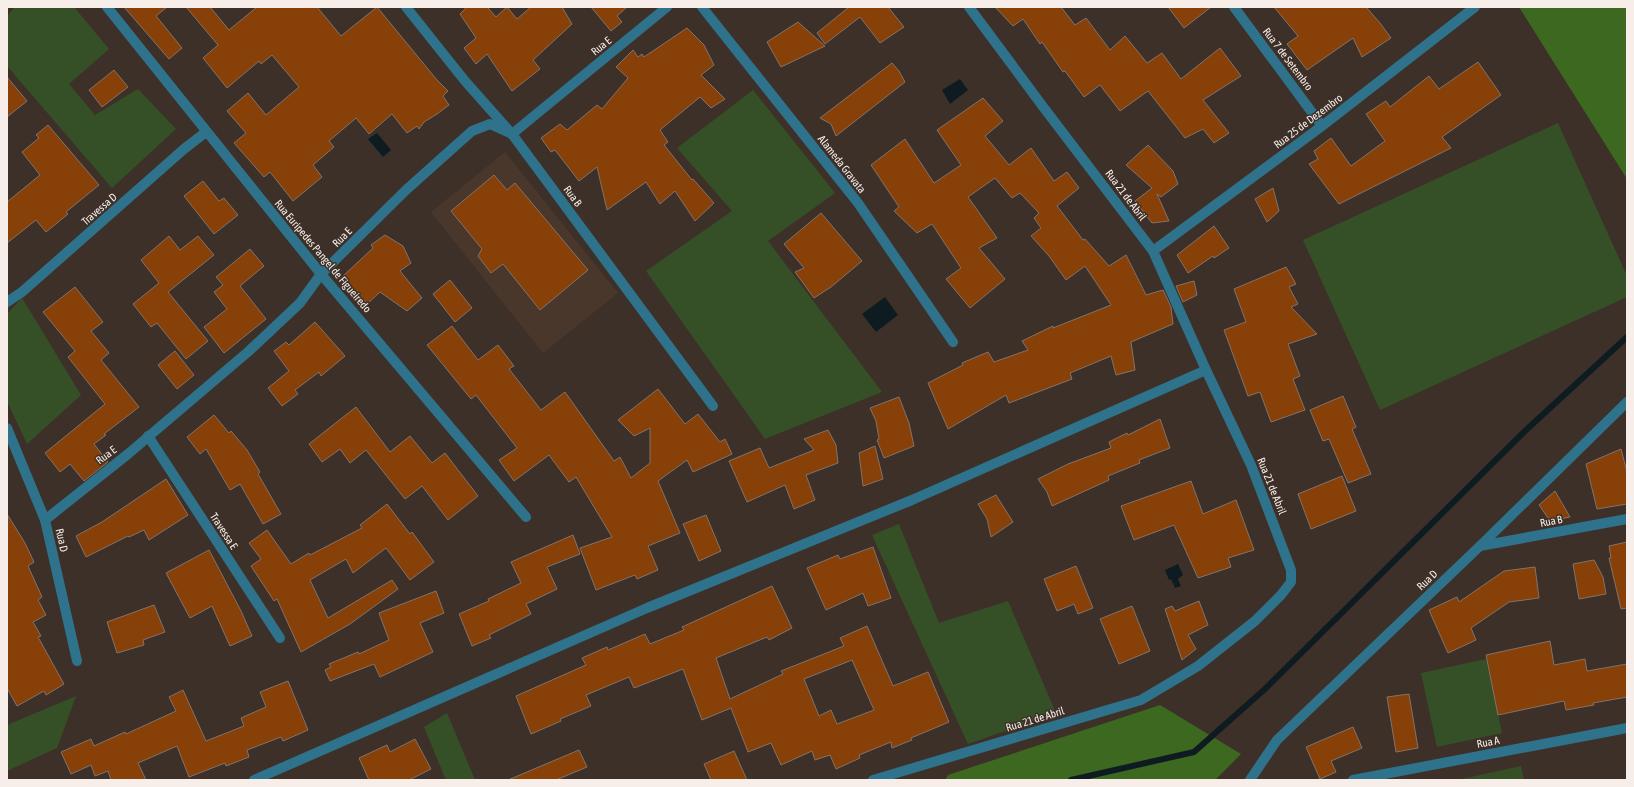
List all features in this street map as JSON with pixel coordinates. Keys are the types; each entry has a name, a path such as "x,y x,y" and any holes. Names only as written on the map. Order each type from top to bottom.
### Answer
{"street":[{"name":"Rua Euripedes Pangel de Figueiredo","path":"107,7 321,274 526,517"},
{"name":"Rua B","path":"406,7 465,81 512,134 713,406"},
{"name":"Rua E","path":"45,520 255,346 300,303 321,274 406,190 472,131 490,124 512,134 667,7"},
{"name":"Alameda Gravata","path":"702,7 858,203 953,342"},
{"name":"Rua 21 de Abril","path":"873,780 1141,700 1198,666 1255,621 1281,595 1291,582 1291,570 1251,465 1206,370 1153,251 969,7"},
{"name":"Rua 7 de Setembro","path":"1234,7 1322,126"},
{"name":"Rua 25 de Dezembro","path":"1153,251 1322,126 1475,7"},
{"name":"Travessa D","path":"7,302 22,292 184,149 206,132"},
{"path":"254,780 640,611 912,500 1206,370"},
{"name":"Rua D","path":"1250,780 1277,740 1480,546 1627,402"},
{"name":"Rua D","path":"7,428 45,520 77,661"},
{"name":"Travessa E","path":"148,436 280,638"},
{"name":"Rua B","path":"1480,546 1627,519"},
{"name":"Rua A","path":"1353,780 1627,728"}],"shaded area":[{"path":"960,79 968,90 950,104 942,90"},
{"path":"377,133 391,150 383,157 368,139"},
{"path":"505,152 618,293 543,353 431,212"},
{"path":"885,297 898,315 876,332 862,314"},
{"path":"1178,564 1183,575 1178,579 1181,586 1175,588 1171,579 1169,580 1165,570"}],"green space":[{"path":"15,7 74,7 109,49 69,84 95,115 138,89 176,129 112,188 7,66 7,16"},
{"path":"1519,7 1627,7 1627,179"},
{"path":"753,90 835,193 768,241 882,392 765,439 646,271 732,211 677,148"},
{"path":"1558,123 1627,276 1627,297 1380,410 1303,240"},
{"path":"22,298 81,395 27,444 7,401 7,314"},
{"path":"899,524 939,623 1008,601 1056,713 968,744 872,535"},
{"path":"1486,659 1502,733 1437,747 1421,673"},
{"path":"76,696 57,748 7,771 7,725"},
{"path":"1160,705 1241,754 1215,780 945,780 948,775"},
{"path":"447,713 475,780 446,780 424,727"},
{"path":"1521,766 1524,780 1457,780"}],"building":[{"path":"124,7 167,7 156,16 182,48 169,59"},
{"path":"186,7 210,7 229,30 257,7 317,7 341,36 377,7 437,80 448,91 443,96 449,105 424,122 419,129 417,126 407,133 392,114 369,134 356,118 329,141 334,147 313,165 322,177 293,201 270,172 264,177 234,143 246,133 227,111 248,93 266,115 299,87 272,55 261,64 259,61 227,88 203,58 218,45"},
{"path":"467,7 487,7 496,17 507,7 517,19 531,7 562,7 572,24 533,60 540,69 512,91 487,54 476,64 464,48 476,38 460,14"},
{"path":"591,7 627,7 617,16 622,22 611,31"},
{"path":"849,7 888,7 904,27 880,43 860,17 825,44 817,33"},
{"path":"995,7 1061,7 1075,25 1086,18 1110,50 1125,36 1147,63 1162,53 1181,79 1220,48 1241,76 1203,100 1229,133 1214,143 1203,129 1185,138 1148,91 1120,111 1100,85 1084,97 1065,71 1063,72 1042,42 1040,44 1023,19 1013,26"},
{"path":"1168,7 1211,7 1184,28"},
{"path":"1274,7 1366,7 1391,38 1362,57 1353,38 1307,70 1287,44 1298,36"},
{"path":"798,22 825,46 781,67 767,42"},
{"path":"687,28 704,45 714,65 701,75 725,99 711,108 700,97 660,130 668,142 664,145 692,180 693,179 714,203 695,221 675,191 660,204 646,182 607,210 597,167 579,181 555,150 551,152 541,138 560,124 567,130 597,105 602,109 628,78 616,67 633,50 638,57 642,54 644,57"},
{"path":"1478,62 1501,95 1442,137 1451,148 1339,204 1309,164 1318,159 1314,151 1331,138 1351,166 1385,141 1366,114 1386,101 1390,107 1429,76 1439,89"},
{"path":"892,63 899,71 905,82 836,136 831,124 820,118"},
{"path":"114,70 128,87 102,107 89,90"},
{"path":"7,77 27,101 7,117"},
{"path":"983,98 1003,121 985,136 1009,165 1031,148 1054,181 1067,172 1079,188 1057,206 1083,240 1085,239 1109,266 1126,255 1146,295 1163,290 1171,307 1173,324 1131,342 1135,370 1116,375 1111,356 1070,373 1072,379 1009,403 1006,395 948,429 928,383 963,365 962,363 988,352 994,362 1028,350 1022,341 1053,326 1053,328 1111,305 1085,266 1066,280 1049,256 1031,236 1041,228 1034,218 1039,213 1020,193 1012,198 995,178 968,197 997,238 979,248 1005,279 970,308 946,279 961,268 932,224 917,233 894,211 899,207 871,165 905,139 934,183 961,165 937,130"},
{"path":"48,125 99,185 66,212 68,214 46,232 36,220 7,243 7,202 40,175 22,152 39,138 36,135"},
{"path":"1148,145 1173,171 1178,184 1161,197 1157,194 1169,221 1152,223 1135,201 1152,188 1126,165"},
{"path":"494,175 507,190 515,183 588,270 540,310 503,264 491,273 478,256 482,249 451,211"},
{"path":"203,181 219,201 224,198 238,215 214,234 184,196"},
{"path":"1273,188 1279,211 1267,222 1255,199"},
{"path":"821,213 862,261 831,287 814,298 795,272 804,268 784,244"},
{"path":"1214,226 1229,248 1214,258 1213,256 1188,273 1177,255"},
{"path":"385,235 403,246 411,263 400,271 422,298 407,311 380,292 367,304 342,277 373,248 371,245"},
{"path":"169,236 180,250 198,236 214,255 168,292 208,341 186,359 157,323 151,327 133,304 159,283 141,260"},
{"path":"250,249 264,266 240,286 266,319 224,353 204,327 227,309 214,292 223,285 216,277"},
{"path":"1286,267 1296,284 1289,287 1298,304 1291,307 1317,334 1288,344 1300,376 1293,379 1305,410 1271,422 1260,392 1248,396 1224,330 1246,322 1234,289"},
{"path":"450,280 472,308 455,322 433,294"},
{"path":"1194,281 1197,295 1183,302 1176,286"},
{"path":"75,287 103,322 91,331 109,353 101,360 139,407 104,434 106,435 94,444 108,462 84,481 70,464 60,472 45,453 105,404 68,357 75,351 43,312"},
{"path":"315,322 345,356 321,376 319,372 295,390 298,394 282,406 268,388 289,371 274,351 286,342 289,345"},
{"path":"452,326 478,360 498,345 514,366 509,369 541,410 565,392 614,461 620,457 631,478 650,463 650,428 634,436 618,420 658,389 685,424 698,414 720,442 725,439 732,454 693,472 687,460 658,481 680,533 648,546 658,570 637,579 635,575 596,590 580,548 612,537 576,477 569,482 549,455 514,481 499,460 517,448 476,395 471,399 427,345"},
{"path":"175,351 194,375 177,389 158,365"},
{"path":"1343,396 1356,427 1352,429 1371,474 1348,483 1329,439 1323,441 1310,410"},
{"path":"899,397 909,423 914,446 884,458 877,440 879,439 876,421 870,408"},
{"path":"356,407 390,452 410,436 432,463 445,453 478,496 448,520 422,486 405,499 366,450 350,463 340,449 322,462 309,444"},
{"path":"214,415 229,433 231,431 247,450 260,472 258,474 281,514 263,524 240,484 230,490 206,449 200,454 187,437"},
{"path":"1160,419 1170,448 1139,460 1140,463 1108,476 1109,480 1052,506 1047,492 1038,479 1068,464 1111,448 1109,442 1127,433 1128,435"},
{"path":"828,430 836,445 838,463 806,475 815,500 794,509 785,485 747,502 729,461 760,448 769,468 814,450 804,439"},
{"path":"875,446 883,479 863,486 859,453"},
{"path":"1621,449 1627,472 1627,504 1597,509 1586,464"},
{"path":"1342,476 1356,511 1311,529 1298,494"},
{"path":"166,479 188,515 149,540 144,530 129,537 128,536 86,557 76,536 102,522"},
{"path":"1191,481 1203,514 1236,500 1254,550 1228,558 1231,567 1198,578 1174,525 1134,540 1121,506"},
{"path":"1555,491 1570,517 1550,521 1539,505"},
{"path":"996,495 1013,522 991,537 987,519 978,504"},
{"path":"387,504 410,534 412,532 434,562 410,580 386,548 353,573 346,559 310,580 328,618 392,580 398,589 350,624 301,652 277,599 274,601 251,566 261,559 249,543 267,530 291,564 309,553 310,555 362,528 360,525"},
{"path":"7,514 25,543 34,562 28,566 42,597 38,600 46,615 33,622 41,636 38,637 64,684 46,695 44,691 17,706 7,688"},
{"path":"706,515 721,551 699,561 683,524"},
{"path":"573,535 580,554 547,567 557,589 526,604 531,614 489,635 491,638 472,646 459,614 489,601 488,599 521,583 511,562"},
{"path":"1627,542 1627,608 1621,609 1609,558 1611,558 1609,546"},
{"path":"873,547 891,598 868,606 863,593 826,610 807,568 838,555 840,559"},
{"path":"209,550 241,611 252,636 230,646 212,606 190,618 166,573"},
{"path":"1594,560 1603,577 1606,594 1579,599 1573,564"},
{"path":"1076,566 1093,608 1078,614 1074,604 1057,611 1044,579"},
{"path":"1535,567 1539,598 1509,602 1471,628 1476,640 1448,653 1429,610 1457,597 1459,602 1504,571"},
{"path":"772,586 792,628 769,640 767,637 716,658 730,699 783,674 781,671 844,646 840,638 867,626 893,686 928,672 949,722 911,738 912,740 892,748 891,742 859,755 860,758 836,769 830,755 815,760 812,751 781,765 771,743 748,752 731,708 702,720 683,669 634,688 629,677 586,695 591,706 560,719 561,721 531,734 516,696 586,665 582,658 607,647 608,650 645,634 650,644 684,630 682,627","holes":["852,660 874,710 837,724 831,710 819,716 804,679"]},
{"path":"436,591 444,613 420,623 433,652 380,677 374,664 330,681 325,670 331,667 329,664 358,652 359,654 389,640 379,613"},
{"path":"1199,601 1208,625 1188,635 1196,649 1182,660 1165,609 1172,606 1175,611"},
{"path":"154,605 165,632 143,640 144,645 117,653 107,622"},
{"path":"1132,606 1150,651 1119,664 1100,619"},
{"path":"1550,641 1554,665 1585,659 1587,671 1627,664 1627,697 1593,703 1594,705 1566,710 1564,701 1498,715 1486,655"},
{"path":"288,681 308,730 283,741 281,737 247,750 249,757 226,766 225,763 189,777 177,746 138,763 146,780 111,780 108,771 95,776 91,765 71,774 61,752 91,739 94,746 125,732 126,734 176,711 169,697 183,690 206,741 244,726 241,718 266,707 260,692"},
{"path":"1409,694 1418,748 1396,752 1387,697"},
{"path":"1353,727 1362,748 1331,761 1336,772 1320,779 1306,747"},
{"path":"415,739 431,769 409,780 369,780 359,758 387,745 390,752"},
{"path":"579,750 587,767 556,780 508,780"},
{"path":"734,751 747,780 711,780 704,764"}],"waterway":[{"path":"1071,780 1194,752 1265,689 1525,431 1627,337"}]}
